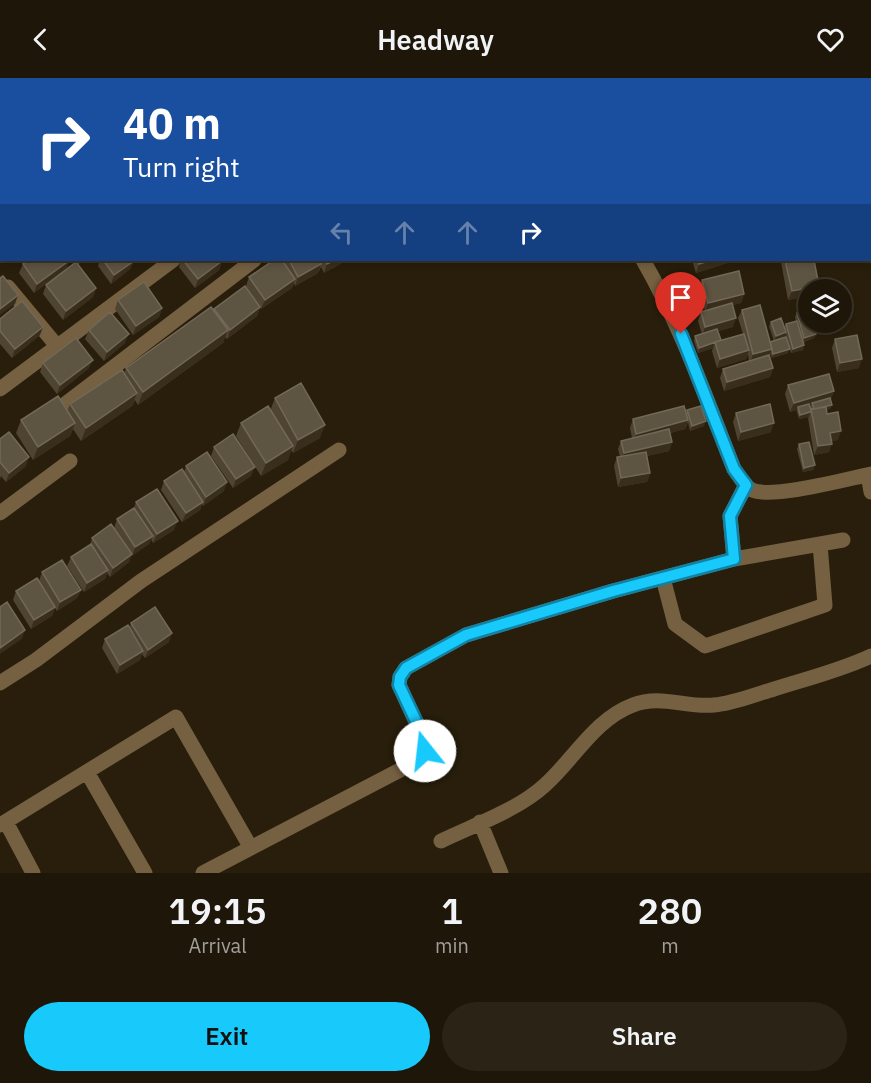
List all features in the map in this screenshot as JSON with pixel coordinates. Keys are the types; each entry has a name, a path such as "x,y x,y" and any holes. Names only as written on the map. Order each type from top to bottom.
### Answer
{"street":[{"path":"0,389 172,261"},
{"path":"64,405 253,261"},
{"path":"644,261 681,334 734,469 746,485 752,490 780,492 869,475 871,492"},
{"path":"8,287 57,346"},
{"path":"0,683 36,660 141,581 339,450"},
{"path":"0,513 70,461"},
{"path":"734,559 730,516 746,485"},
{"path":"203,873 421,759 426,744 399,685 400,677 406,668 466,635 734,559 843,540"},
{"path":"663,578 675,624 705,646 825,605 820,544"},
{"path":"441,841 511,808 544,785 588,737 614,715 633,705 657,700 704,706 727,703 850,665 871,656"},
{"path":"33,873 3,824 176,717 251,848"},
{"path":"87,772 145,873"},
{"path":"480,822 501,873"}],"building":[{"path":"28,261 69,261 37,284 23,264"},
{"path":"104,261 134,261 114,275"},
{"path":"184,261 222,261 198,279"},
{"path":"273,261 283,261 295,279 265,300 249,277"},
{"path":"290,261 320,261 321,264 298,277"},
{"path":"785,261 814,261 818,279 798,279 798,290 792,291"},
{"path":"76,262 96,288 66,311 46,285"},
{"path":"739,271 744,294 708,303 702,280"},
{"path":"3,276 18,295 0,309 0,278"},
{"path":"144,282 162,308 136,326 118,300"},
{"path":"245,286 260,307 230,330 214,309"},
{"path":"22,301 43,327 15,349 0,331 0,319"},
{"path":"732,303 736,318 705,327 701,312"},
{"path":"760,305 772,349 753,354 742,310"},
{"path":"211,307 228,330 143,392 126,368"},
{"path":"110,312 129,334 107,352 89,330"},
{"path":"781,318 786,332 776,336 771,322"},
{"path":"797,321 798,333 800,333 804,345 793,349 786,324"},
{"path":"717,329 721,340 699,348 695,336"},
{"path":"803,333 816,333 816,334 804,338"},
{"path":"744,334 749,350 720,359 715,342"},
{"path":"857,335 862,359 840,363 835,339"},
{"path":"786,337 790,349 773,354 770,342"},
{"path":"76,338 93,360 60,385 43,363"},
{"path":"769,355 773,368 727,382 723,369"},
{"path":"122,370 137,393 86,428 70,404"},
{"path":"829,374 834,391 794,403 788,385"},
{"path":"301,383 325,425 298,440 275,398"},
{"path":"58,396 75,423 38,447 21,420"},
{"path":"830,398 832,405 814,409 812,403"},
{"path":"770,404 774,423 741,432 736,413"},
{"path":"809,404 810,412 800,415 798,407"},
{"path":"268,406 293,446 266,463 241,423"},
{"path":"684,406 688,420 636,434 633,419"},
{"path":"701,406 706,421 692,426 687,410"},
{"path":"826,407 827,414 838,412 841,431 830,433 832,444 818,446 811,409"},
{"path":"669,429 672,442 624,453 621,441"},
{"path":"9,432 29,457 9,473 0,462 0,439"},
{"path":"233,434 255,467 236,479 214,447"},
{"path":"809,442 815,465 804,468 799,444"},
{"path":"207,452 227,482 206,497 186,466"},
{"path":"646,452 650,473 621,478 617,457"},
{"path":"182,469 203,502 186,513 164,481"},
{"path":"157,489 178,521 157,534 136,502"},
{"path":"134,508 153,536 135,547 117,519"},
{"path":"111,524 132,554 113,568 92,538"},
{"path":"91,544 108,570 87,583 71,557"},
{"path":"62,560 81,590 60,602 42,572"},
{"path":"37,578 55,607 34,620 16,591"},
{"path":"7,602 25,630 0,648 0,607"},
{"path":"155,607 172,633 148,650 131,623"},
{"path":"128,625 143,651 120,665 105,639"}],"route":[{"path":"425,751 426,744 423,736 399,685 400,677 406,668 466,635 613,591 734,559 730,516 746,485 734,469 681,334"}]}
